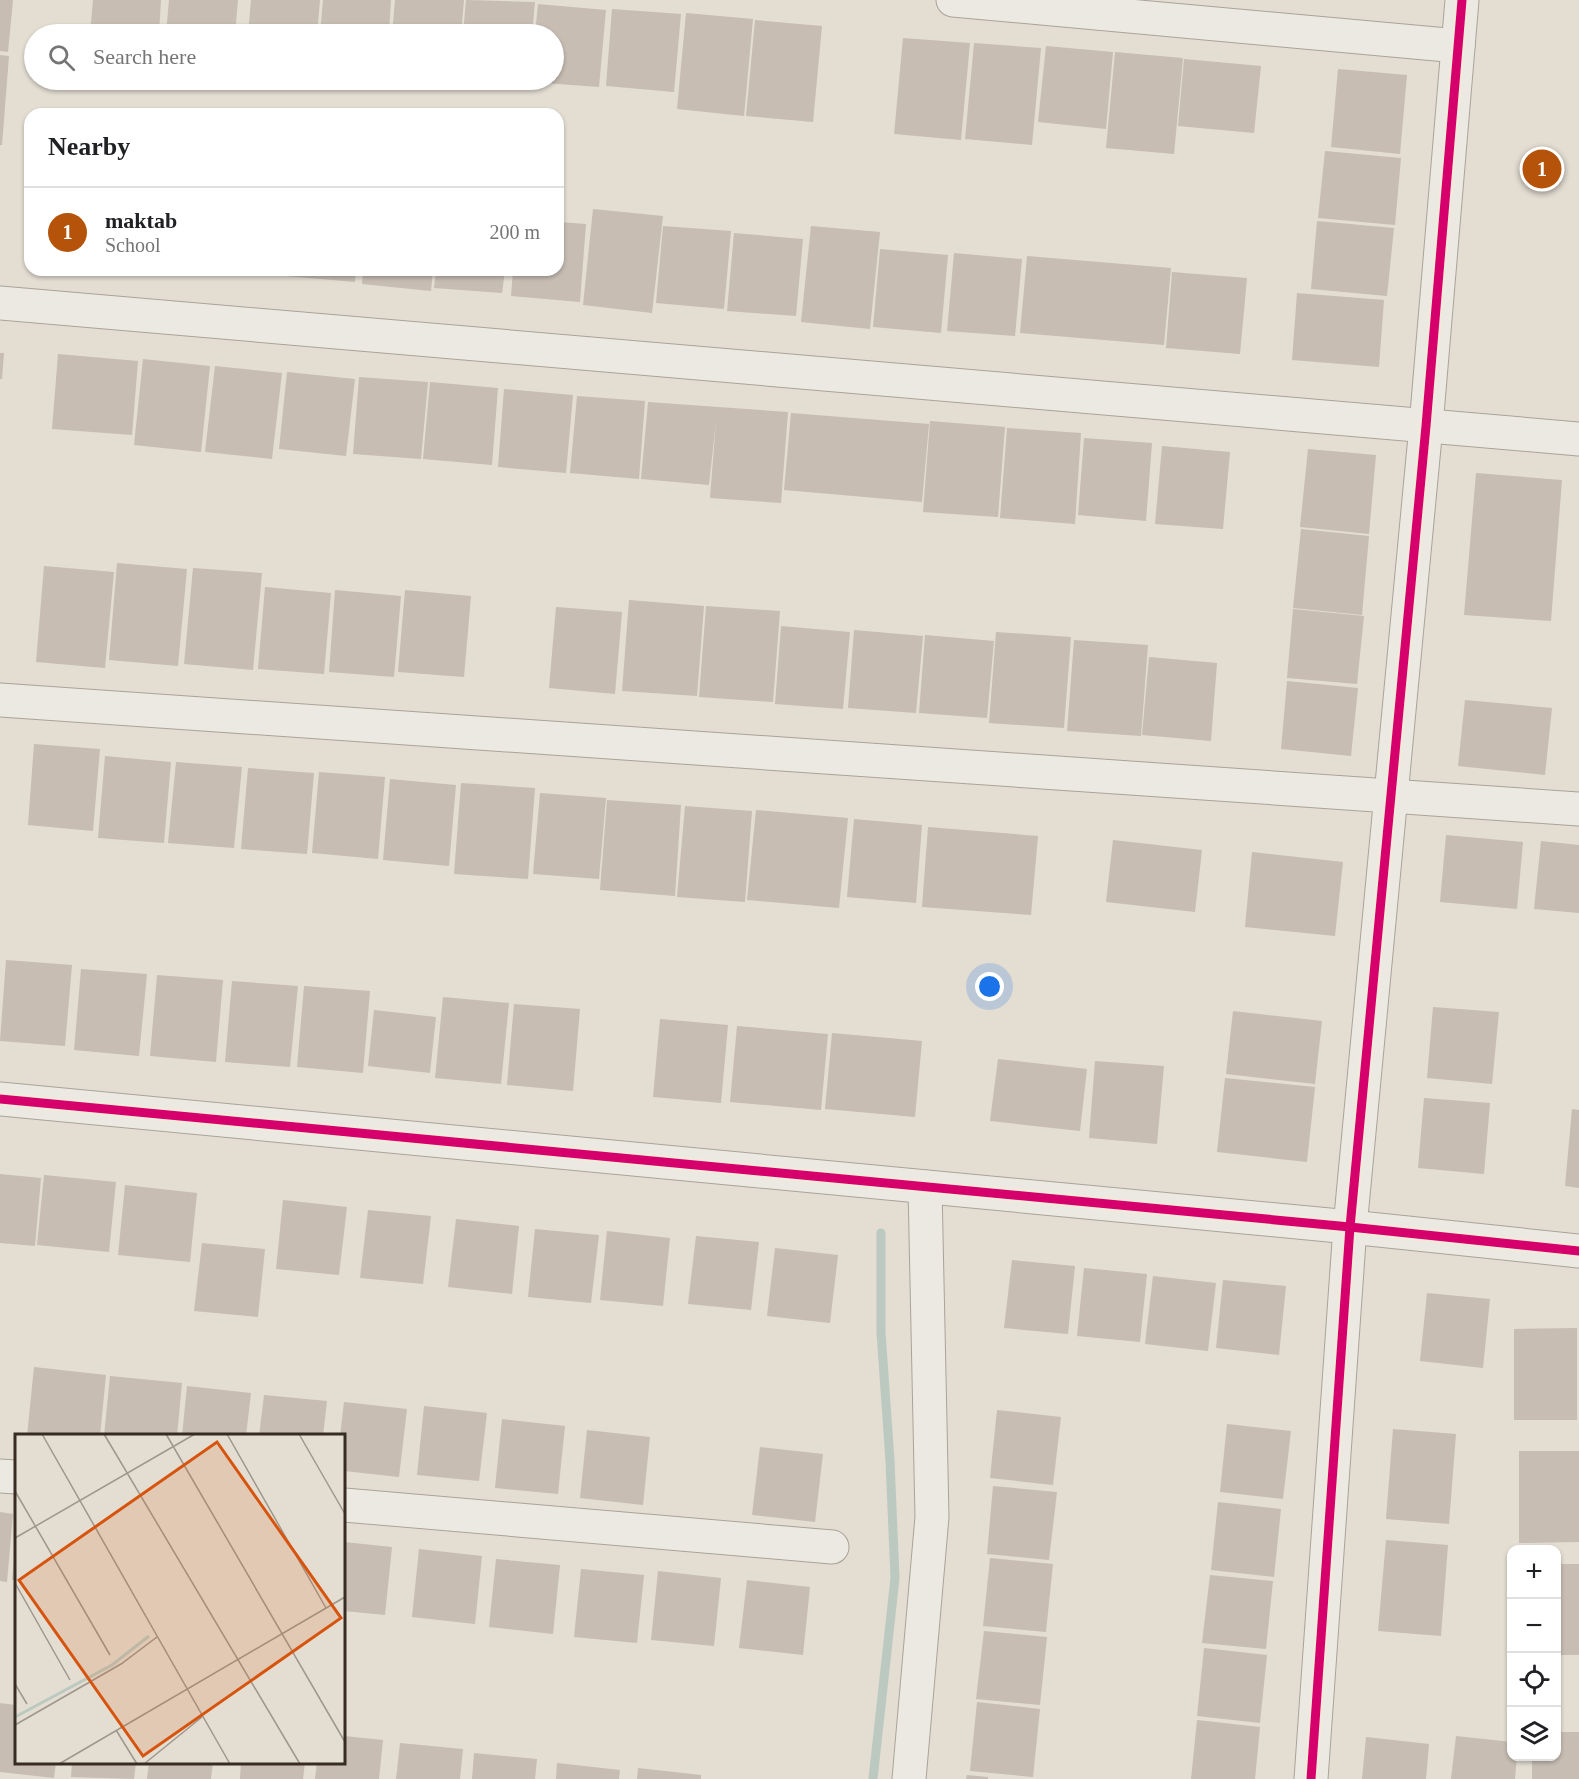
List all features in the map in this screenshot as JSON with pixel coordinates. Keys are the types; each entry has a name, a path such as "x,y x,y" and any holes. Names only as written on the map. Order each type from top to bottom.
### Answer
{"street":[{"path":"953,0 1458,46"},
{"path":"1311,1779 1350,1227 1426,426 1462,0"},
{"path":"0,303 1579,439"},
{"path":"0,700 1579,809"},
{"path":"0,1099 1350,1227 1579,1251"},
{"path":"909,1779 932,1516 925,1187"},
{"path":"0,1476 15,1477"},
{"path":"345,1505 832,1547"}],"building":[{"path":"0,0 13,0 8,52 0,51"},
{"path":"93,0 161,0 160,24 91,24"},
{"path":"169,0 238,0 236,24 167,24"},
{"path":"251,0 320,0 318,24 249,24"},
{"path":"323,0 391,0 390,24 321,24"},
{"path":"395,0 464,0 462,24 393,24"},
{"path":"466,0 535,2 533,24 464,24"},
{"path":"538,4 606,10 599,87 564,84 564,24 536,24"},
{"path":"612,9 681,14 674,92 606,86"},
{"path":"686,13 753,19 744,116 677,109"},
{"path":"755,20 822,26 813,122 746,116"},
{"path":"903,38 970,43 961,140 894,134"},
{"path":"974,43 1041,48 1032,145 965,139"},
{"path":"1046,46 1113,52 1106,129 1038,122"},
{"path":"1115,52 1183,58 1174,154 1106,148"},
{"path":"0,55 9,56 2,145 0,145"},
{"path":"1184,59 1261,66 1254,133 1178,126"},
{"path":"1338,69 1407,75 1400,154 1331,147"},
{"path":"1325,151 1401,158 1395,225 1318,218"},
{"path":"593,209 663,216 652,313 583,305"},
{"path":"1317,221 1394,228 1387,296 1311,289"},
{"path":"564,222 586,224 580,302 511,296 513,276 564,276"},
{"path":"663,226 731,231 724,309 656,303"},
{"path":"811,226 880,232 870,329 801,322"},
{"path":"734,233 803,239 796,316 727,311"},
{"path":"880,249 948,255 941,333 873,327"},
{"path":"954,253 1022,259 1015,336 947,331"},
{"path":"1027,256 1171,268 1164,345 1020,333"},
{"path":"1172,272 1247,278 1240,354 1166,348"},
{"path":"286,276 356,276 355,282"},
{"path":"363,276 432,276 431,291 362,284"},
{"path":"435,276 504,276 502,293 434,288"},
{"path":"1297,293 1384,300 1379,367 1292,360"},
{"path":"0,353 4,353 2,379 0,379"},
{"path":"58,354 138,361 132,435 52,429"},
{"path":"143,359 210,366 201,452 134,445"},
{"path":"215,366 282,373 272,459 205,452"},
{"path":"287,372 355,379 346,456 279,449"},
{"path":"359,377 428,382 421,459 353,454"},
{"path":"430,382 498,388 492,465 423,459"},
{"path":"504,389 573,395 566,473 498,467"},
{"path":"577,396 645,401 639,479 570,473"},
{"path":"648,402 788,412 781,503 710,498 716,421 709,485 641,479"},
{"path":"791,413 929,424 922,502 784,490"},
{"path":"930,421 1005,427 998,517 923,512"},
{"path":"1007,428 1081,433 1075,524 1000,518"},
{"path":"1084,438 1152,443 1146,521 1078,515"},
{"path":"1162,446 1230,452 1223,529 1155,524"},
{"path":"1308,449 1376,455 1369,534 1300,527"},
{"path":"1476,473 1562,480 1551,621 1464,615"},
{"path":"1301,529 1369,536 1362,615 1293,608"},
{"path":"117,563 187,569 178,666 109,660"},
{"path":"44,566 114,572 105,668 36,662"},
{"path":"193,568 262,573 253,670 184,664"},
{"path":"265,587 331,593 324,674 258,669"},
{"path":"335,590 401,596 394,677 329,672"},
{"path":"405,590 471,596 464,677 398,672"},
{"path":"629,600 704,606 697,696 622,691"},
{"path":"706,606 780,611 773,702 699,697"},
{"path":"556,607 622,612 615,694 549,688"},
{"path":"1293,609 1364,616 1357,684 1287,678"},
{"path":"781,626 850,632 843,709 775,704"},
{"path":"854,630 923,636 916,713 848,708"},
{"path":"996,632 1071,637 1064,728 989,723"},
{"path":"925,635 994,641 987,718 919,713"},
{"path":"1074,640 1148,645 1141,736 1067,731"},
{"path":"1149,657 1217,663 1211,741 1142,735"},
{"path":"1287,681 1358,688 1351,756 1281,749"},
{"path":"1465,700 1552,708 1545,775 1458,766"},
{"path":"34,744 100,749 93,831 28,825"},
{"path":"105,756 171,762 164,843 98,838"},
{"path":"176,762 242,767 234,848 168,843"},
{"path":"248,768 314,773 307,854 241,849"},
{"path":"319,772 385,777 378,859 312,853"},
{"path":"390,779 456,785 449,866 383,860"},
{"path":"461,783 535,788 528,879 454,874"},
{"path":"540,793 606,798 599,879 533,874"},
{"path":"607,800 681,805 675,896 600,890"},
{"path":"685,806 752,811 745,902 677,897"},
{"path":"756,810 848,818 839,908 747,900"},
{"path":"854,819 922,825 916,903 847,897"},
{"path":"928,827 1038,836 1031,915 922,907"},
{"path":"1446,835 1523,842 1517,909 1440,902"},
{"path":"1113,840 1202,850 1195,912 1106,902"},
{"path":"1541,841 1579,845 1579,913 1534,909"},
{"path":"1252,852 1343,862 1335,936 1245,927"},
{"path":"6,960 72,965 65,1046 0,1041"},
{"path":"81,969 147,974 139,1056 74,1050"},
{"path":"157,975 223,980 216,1062 150,1056"},
{"path":"232,981 298,986 290,1067 225,1062"},
{"path":"304,986 370,991 363,1073 297,1067"},
{"path":"443,997 509,1003 501,1084 435,1078"},
{"path":"514,1004 580,1009 573,1091 507,1085"},
{"path":"1433,1007 1499,1012 1492,1084 1427,1078"},
{"path":"374,1010 436,1017 430,1073 368,1066"},
{"path":"1233,1011 1322,1021 1315,1084 1226,1074"},
{"path":"660,1019 728,1025 721,1103 653,1097"},
{"path":"737,1026 828,1034 821,1110 730,1102"},
{"path":"832,1033 922,1041 915,1117 825,1109"},
{"path":"998,1059 1087,1069 1080,1131 990,1121"},
{"path":"1095,1061 1164,1066 1157,1144 1089,1138"},
{"path":"1225,1078 1315,1087 1307,1162 1217,1152"},
{"path":"1424,1098 1490,1103 1484,1174 1418,1168"},
{"path":"1572,1109 1579,1110 1579,1188 1565,1186"},
{"path":"0,1174 41,1178 35,1246 0,1243"},
{"path":"44,1175 116,1182 109,1252 37,1245"},
{"path":"125,1185 197,1193 190,1262 118,1255"},
{"path":"283,1200 347,1207 339,1275 276,1269"},
{"path":"368,1210 431,1216 423,1284 360,1278"},
{"path":"456,1219 519,1226 512,1294 448,1287"},
{"path":"535,1229 599,1235 591,1303 528,1297"},
{"path":"607,1231 670,1238 663,1306 600,1300"},
{"path":"696,1236 759,1242 751,1310 688,1304"},
{"path":"202,1243 265,1249 258,1317 194,1311"},
{"path":"775,1248 838,1255 830,1323 767,1316"},
{"path":"1012,1260 1075,1266 1068,1334 1004,1328"},
{"path":"1084,1268 1147,1274 1140,1342 1077,1336"},
{"path":"1153,1276 1216,1283 1208,1351 1145,1344"},
{"path":"1223,1280 1286,1286 1279,1355 1216,1348"},
{"path":"1427,1293 1490,1299 1483,1368 1420,1361"},
{"path":"1577,1328 1577,1420 1514,1420 1514,1329"},
{"path":"34,1367 106,1375 100,1434 27,1434"},
{"path":"110,1376 182,1383 177,1434 104,1434"},
{"path":"187,1386 251,1393 246,1434 182,1434"},
{"path":"264,1395 327,1401 323,1434 259,1434"},
{"path":"344,1402 407,1409 399,1477 345,1471 345,1434 340,1434"},
{"path":"424,1406 487,1413 479,1481 417,1475"},
{"path":"997,1410 1061,1417 1053,1485 990,1478"},
{"path":"502,1419 565,1426 558,1494 495,1488"},
{"path":"1227,1424 1291,1431 1283,1499 1220,1492"},
{"path":"1393,1429 1456,1434 1449,1524 1386,1519"},
{"path":"587,1430 650,1437 643,1505 580,1498"},
{"path":"760,1447 823,1454 815,1522 752,1515"},
{"path":"1519,1451 1579,1451 1579,1542 1519,1543"},
{"path":"993,1486 1057,1492 1049,1560 987,1554"},
{"path":"1218,1502 1281,1509 1274,1577 1211,1570"},
{"path":"0,1512 13,1514 7,1582 0,1581"},
{"path":"1386,1540 1448,1545 1441,1636 1378,1631"},
{"path":"345,1542 392,1547 385,1615 345,1611"},
{"path":"419,1549 482,1556 475,1624 412,1617"},
{"path":"15,1550 15,1580 12,1580"},
{"path":"990,1558 1053,1564 1046,1632 983,1626"},
{"path":"496,1559 560,1565 553,1634 489,1627"},
{"path":"1561,1564 1579,1564 1579,1655 1561,1655"},
{"path":"581,1569 644,1575 637,1643 574,1637"},
{"path":"658,1571 721,1578 714,1646 651,1640"},
{"path":"1210,1575 1273,1581 1266,1649 1202,1643"},
{"path":"747,1580 810,1587 803,1655 739,1648"},
{"path":"984,1631 1047,1637 1040,1705 976,1699"},
{"path":"1204,1648 1267,1655 1260,1723 1197,1716"},
{"path":"977,1702 1040,1709 1033,1777 970,1771"},
{"path":"0,1703 15,1705 15,1764 56,1764 54,1778 0,1772"},
{"path":"1197,1720 1260,1727 1255,1779 1191,1779"},
{"path":"1561,1732 1579,1732 1579,1779 1532,1779 1532,1761 1561,1761"},
{"path":"345,1736 383,1740 379,1779 315,1779 317,1764 345,1764"},
{"path":"1456,1736 1507,1741 1507,1761 1517,1761 1515,1779 1451,1779"},
{"path":"1366,1737 1429,1744 1426,1779 1362,1779"},
{"path":"400,1743 463,1749 460,1779 396,1779"},
{"path":"474,1753 537,1759 535,1779 472,1779"},
{"path":"557,1763 620,1770 619,1779 556,1779"},
{"path":"72,1764 136,1764 134,1779 71,1777"},
{"path":"149,1764 213,1764 211,1779 147,1779"},
{"path":"241,1764 305,1764 303,1779 240,1779"},
{"path":"638,1768 701,1775 701,1779 637,1779"},
{"path":"967,1775 988,1777 988,1779 966,1779"}],"waterway":[{"path":"873,1779 895,1578 881,1332 881,1233"}],"cycle path":[{"path":"1311,1779 1350,1227 1426,426 1462,0"},
{"path":"0,1099 1350,1227 1579,1251"}],"place":[{"name":"maktab","path":"1542,169"}]}
